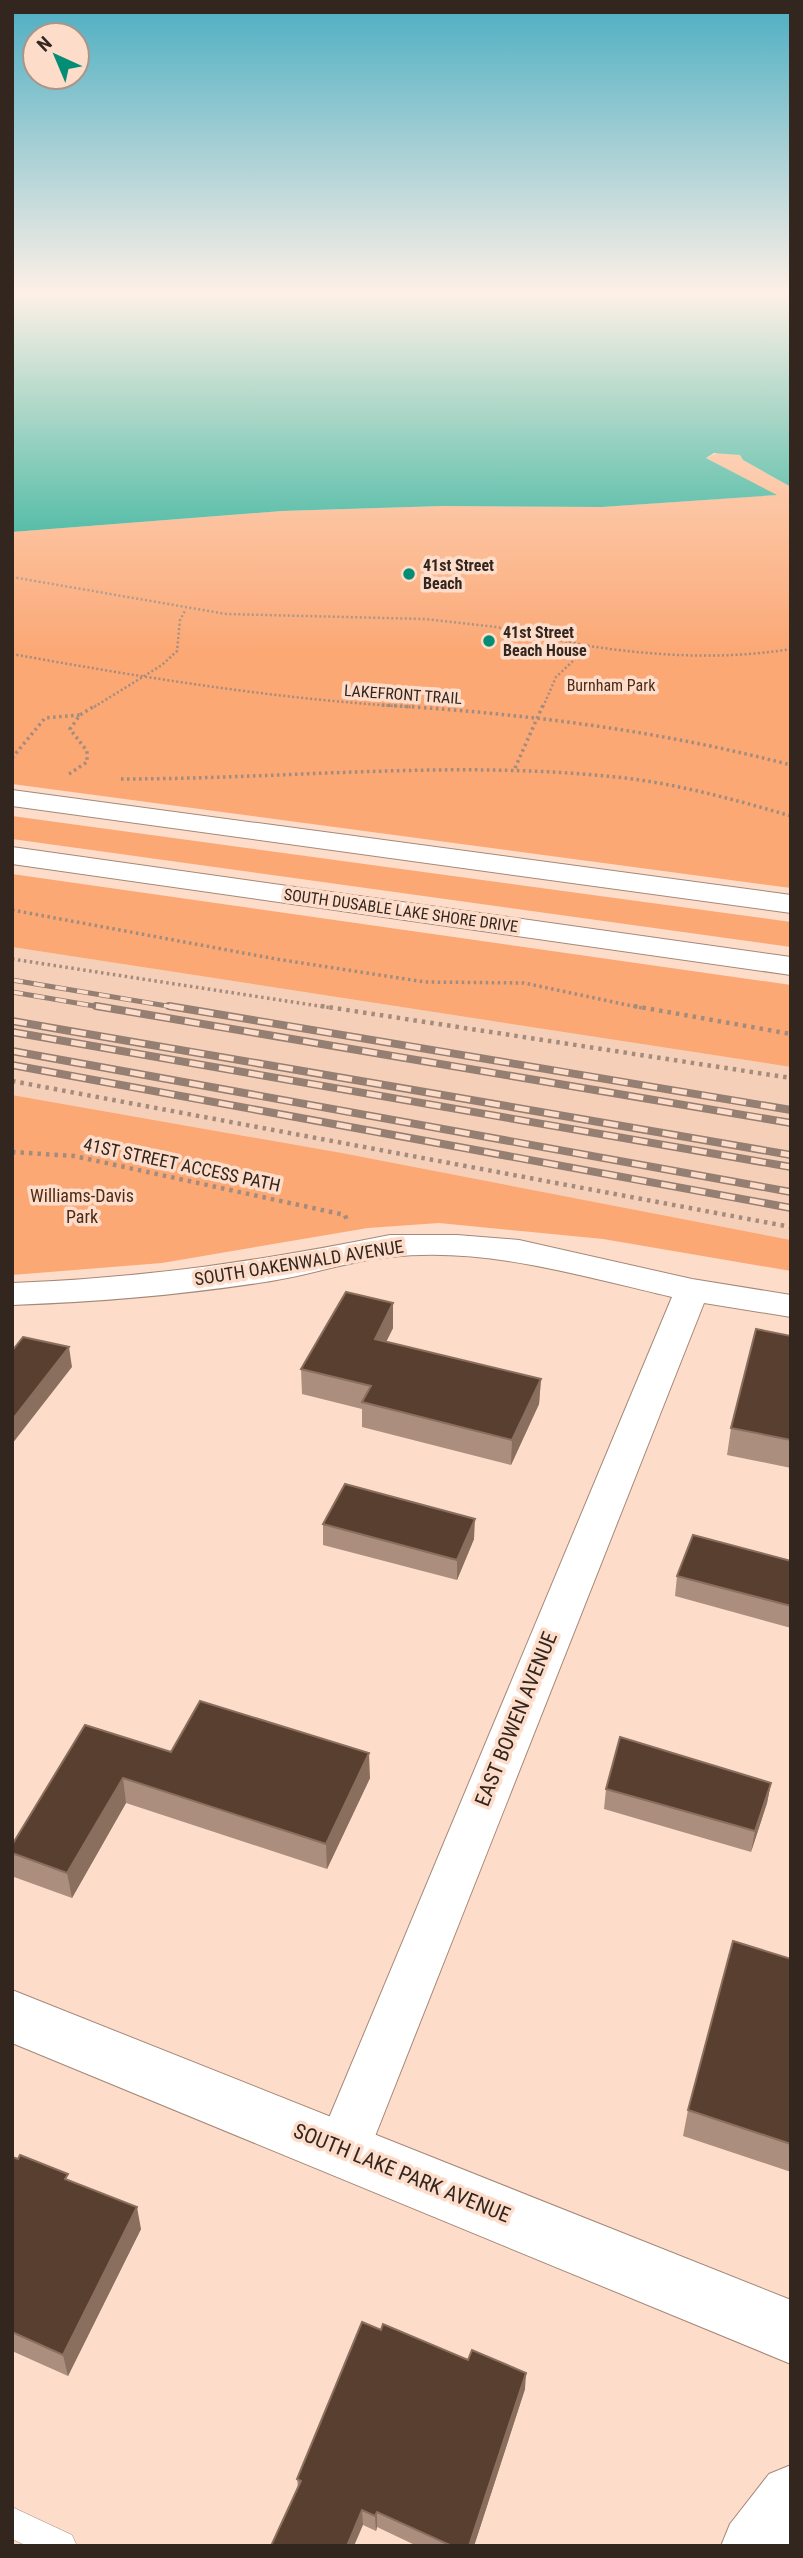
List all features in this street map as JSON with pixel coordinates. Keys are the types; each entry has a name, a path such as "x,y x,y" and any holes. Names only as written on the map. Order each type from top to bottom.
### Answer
{"main road":[{"path":"12,798 791,904"},
{"name":"SOUTH DUSABLE LAKE SHORE DRIVE","path":"12,855 791,966"},
{"name":"SOUTH LAKE PARK AVENUE","path":"12,2016 791,2332"}],"street":[{"name":"SOUTH OAKENWALD AVENUE","path":"12,1294 113,1290 267,1271 390,1246 457,1246 519,1251 692,1290 791,1306"},
{"name":"EAST BOWEN AVENUE","path":"343,2149 692,1290"},
{"path":"752,2546 791,2496"}],"lane":[{"path":"12,2522 61,2546"}],"path":[{"path":"12,577 94,587 153,604 187,609 256,616 400,617 446,621 546,636 589,646 692,659 740,657 791,649"},
{"path":"75,778 65,777 87,762 87,751 70,729 80,715 162,665 177,651 180,620 187,609"},
{"path":"514,768 556,677 589,646"},
{"name":"LAKEFRONT TRAIL","path":"12,654 139,678 333,702 539,717 726,748 791,765"},
{"path":"12,758 18,754 24,740 45,718 80,715"},
{"path":"112,779 230,780 514,768 651,782 727,797 791,816"},
{"path":"12,911 95,923 276,959 425,982 524,983 681,1016 791,1034"},
{"path":"12,959 791,1078"},
{"path":"12,1081 791,1227"},
{"name":"41ST STREET ACCESS PATH","path":"12,1152 74,1156 345,1215"}],"shaded area":[{"path":"12,947 791,1067 791,1240 342,1153 12,1095"}],"green space":[{"name":"Burnham Park","path":"719,452 740,455 743,460 791,487 791,888 12,784 12,532 282,511 443,506 602,507 775,495 706,458"},
{"path":"12,816 791,922 791,947 12,839"},
{"path":"12,874 791,985 791,1067 12,947"},
{"name":"Williams-Davis Park","path":"12,1095 342,1153 791,1240 791,1271 603,1239 439,1223 368,1228 162,1263 12,1275"}],"water":[{"path":"12,413 791,413 791,487 743,460 740,455 714,453 706,458 777,495 602,507 443,506 282,511 12,532"}],"building":[{"path":"346,1292 393,1303 375,1339 541,1379 512,1440 362,1402 371,1386 301,1369"},
{"path":"756,1329 791,1336 791,1440 731,1428"},
{"path":"23,1337 69,1347 12,1420 12,1351"},
{"path":"345,1484 475,1519 457,1560 323,1524"},
{"path":"693,1535 791,1561 791,1606 677,1576"},
{"path":"200,1701 369,1753 326,1844 123,1778 67,1873 12,1853 12,1845 85,1725 171,1752"},
{"path":"620,1737 771,1783 755,1831 606,1789"},
{"path":"733,1941 791,1959 791,2144 688,2110"},
{"path":"20,2155 68,2174 65,2179 137,2207 63,2355 12,2332 12,2157 18,2159"},
{"path":"362,2322 381,2330 383,2324 468,2360 472,2350 526,2373 469,2546 452,2546 377,2512 375,2516 362,2510 347,2546 271,2546 301,2481 297,2479"}],"railway":[{"path":"12,980 179,1008"},
{"path":"12,992 106,1008"},
{"path":"96,1006 791,1123"},
{"path":"169,1006 791,1110"},
{"path":"12,1021 791,1155"},
{"path":"12,1032 791,1167"},
{"path":"12,1051 791,1192"},
{"path":"12,1065 791,1208"}],"place":[{"name":"41st Street Beach","path":"409,574"},
{"name":"41st Street Beach House","path":"489,641"}]}
